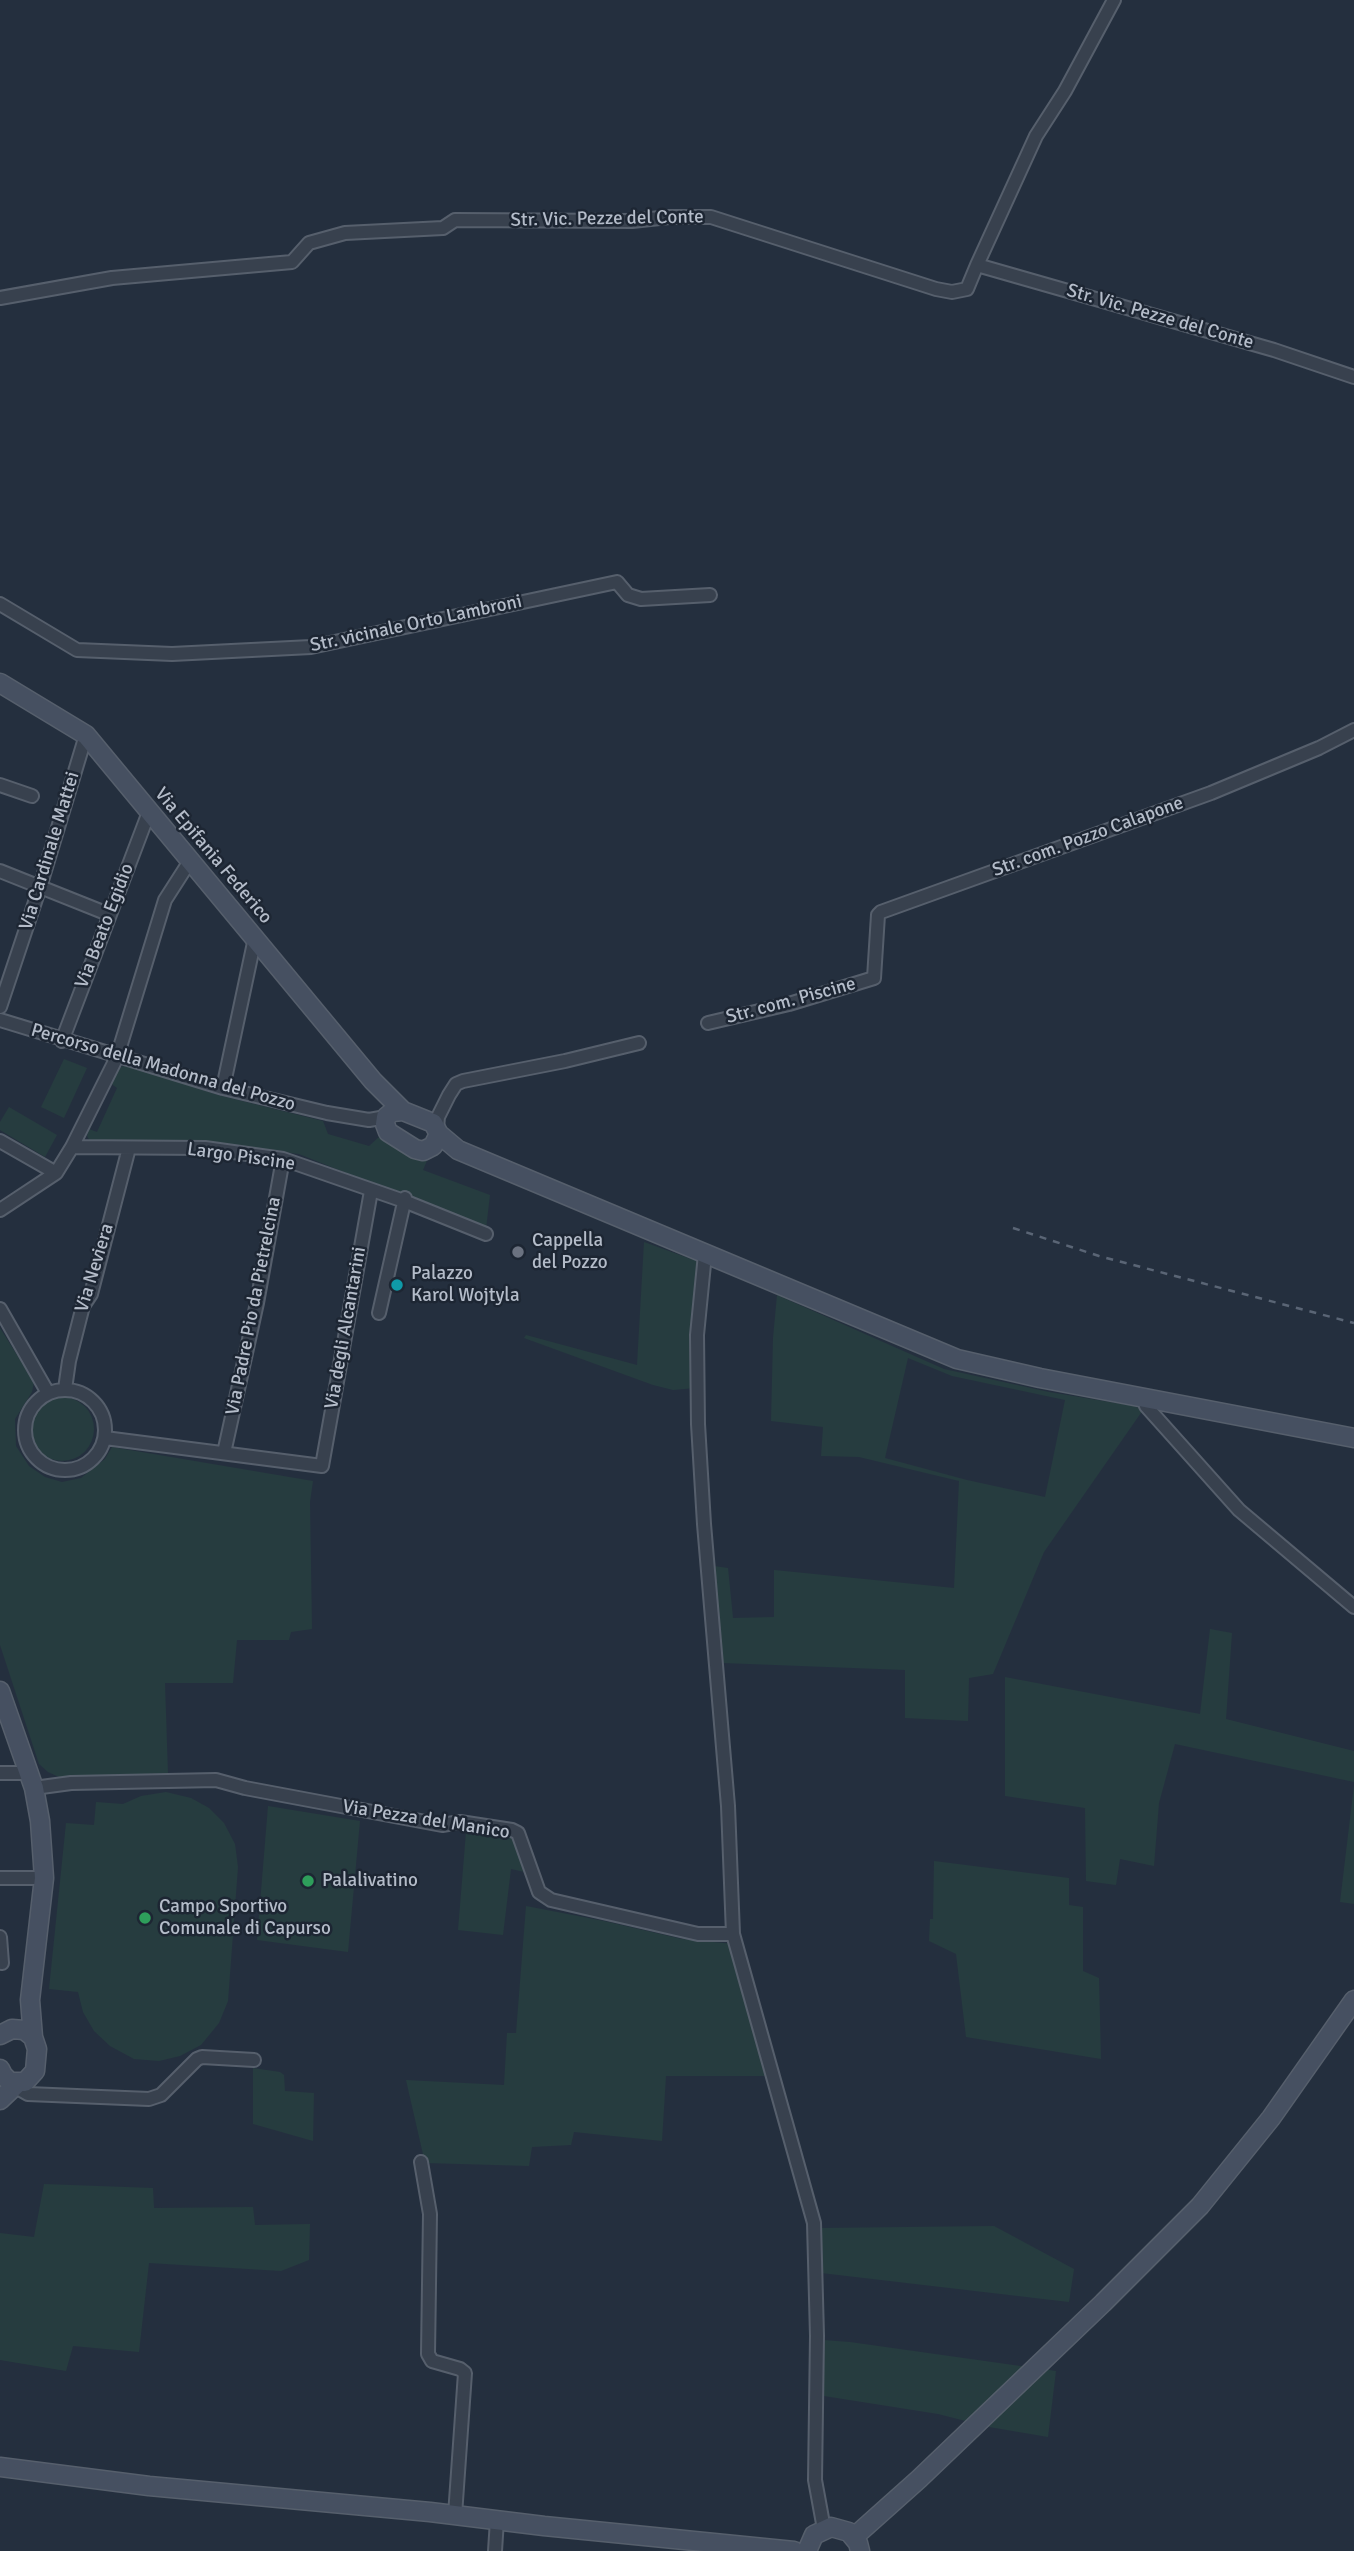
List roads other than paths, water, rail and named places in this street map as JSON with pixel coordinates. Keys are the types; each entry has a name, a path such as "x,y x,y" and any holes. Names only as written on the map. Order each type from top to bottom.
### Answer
{"main road":[{"name":"Via Epifania Federico","path":"0,683 86,735 373,1082 397,1118"},
{"path":"397,1118 433,1123 435,1137 423,1151 415,1149 397,1118"},
{"path":"435,1137 514,1173 957,1359 1354,1438"},
{"path":"0,1691 31,1781 40,1821 44,1878 30,2000 33,2037 37,2049 35,2066 0,2100"},
{"path":"6,2032 30,2000"},
{"path":"807,2551 814,2535 824,2529 837,2527 857,2544 919,2479 1103,2304 1200,2206 1271,2118 1354,2000"},
{"path":"6,2032 24,2030 33,2037"},
{"path":"0,2070 6,2079 16,2082"},
{"path":"0,2467 149,2486 794,2551"}],"street":[{"path":"977,265 1036,136 1065,91 1114,0"},
{"name":"Str. Vic. Pezze del Conte","path":"0,298 112,278 292,262 309,243 345,233 443,229 455,220 632,221 669,217 711,217 952,292 967,289 977,265 1274,350 1354,377"},
{"name":"Str. vicinale Orto Lambroni","path":"0,604 77,650 172,654 311,647 617,582 628,595 641,599 710,595"},
{"name":"Str. com. Pozzo Calapone","path":"874,978 878,915 881,912 1211,793 1319,748 1354,730"},
{"name":"Via Cardinale Mattei","path":"0,1007 86,735"},
{"path":"0,785 32,796"},
{"name":"Via Beato Egidio","path":"62,1041 108,914 149,812"},
{"path":"0,1210 56,1173 72,1147 117,1057 165,900 190,862"},
{"path":"0,871 108,914"},
{"path":"223,1088 255,938"},
{"name":"Str. com. Piscine","path":"708,1023 789,1004 874,978"},
{"name":"Percorso della Madonna del Pozzo","path":"0,1020 223,1088 327,1113 397,1118"},
{"path":"435,1137 438,1118 456,1084 639,1043"},
{"path":"397,1118 435,1109 449,1095"},
{"path":"0,1141 56,1173"},
{"name":"Largo Piscine","path":"72,1147 205,1148 283,1159 371,1191 405,1200 486,1234"},
{"name":"Via Neviera","path":"65,1389 80,1317 91,1294 129,1148"},
{"name":"Via Padre Pio da Pietrelcina","path":"224,1453 257,1303 283,1159"},
{"name":"Via degli Alcantarini","path":"224,1453 322,1466 371,1191"},
{"path":"379,1313 405,1200"},
{"path":"705,1254 697,1335 698,1424 728,1806 733,1934 814,2223 817,2336 815,2480 824,2529"},
{"path":"0,1309 48,1393"},
{"path":"65,1389 77,1391 97,1404 103,1414 105,1438 100,1451 91,1461 79,1468 65,1470 52,1468 40,1461 31,1451 25,1425 37,1400 48,1393 65,1389"},
{"path":"1143,1398 1154,1415 1239,1510 1354,1607"},
{"path":"105,1438 224,1453"},
{"path":"0,1773 31,1781"},
{"name":"Via Pezza del Manico","path":"31,1781 71,1783 216,1780 245,1788 442,1825 460,1822 512,1830 518,1833 539,1892 551,1900 698,1934 733,1934"},
{"path":"0,1878 44,1878"},
{"path":"0,1937 2,1963"},
{"path":"16,2082 21,2090 28,2094 149,2099 161,2095 202,2057 254,2060"},
{"path":"421,2162 430,2214 428,2354 432,2361 460,2369 464,2374 455,2515"},
{"path":"495,2551 497,2520"}],"railway":[{"path":"1013,1228 1099,1256 1354,1323"}],"place":[{"name":"Cappella del Pozzo","path":"518,1252"},
{"name":"Palazzo Karol Wojtyla","path":"397,1285"},
{"name":"Palalivatino","path":"308,1881"},
{"name":"Campo Sportivo Comunale di Capurso","path":"145,1918"}]}
